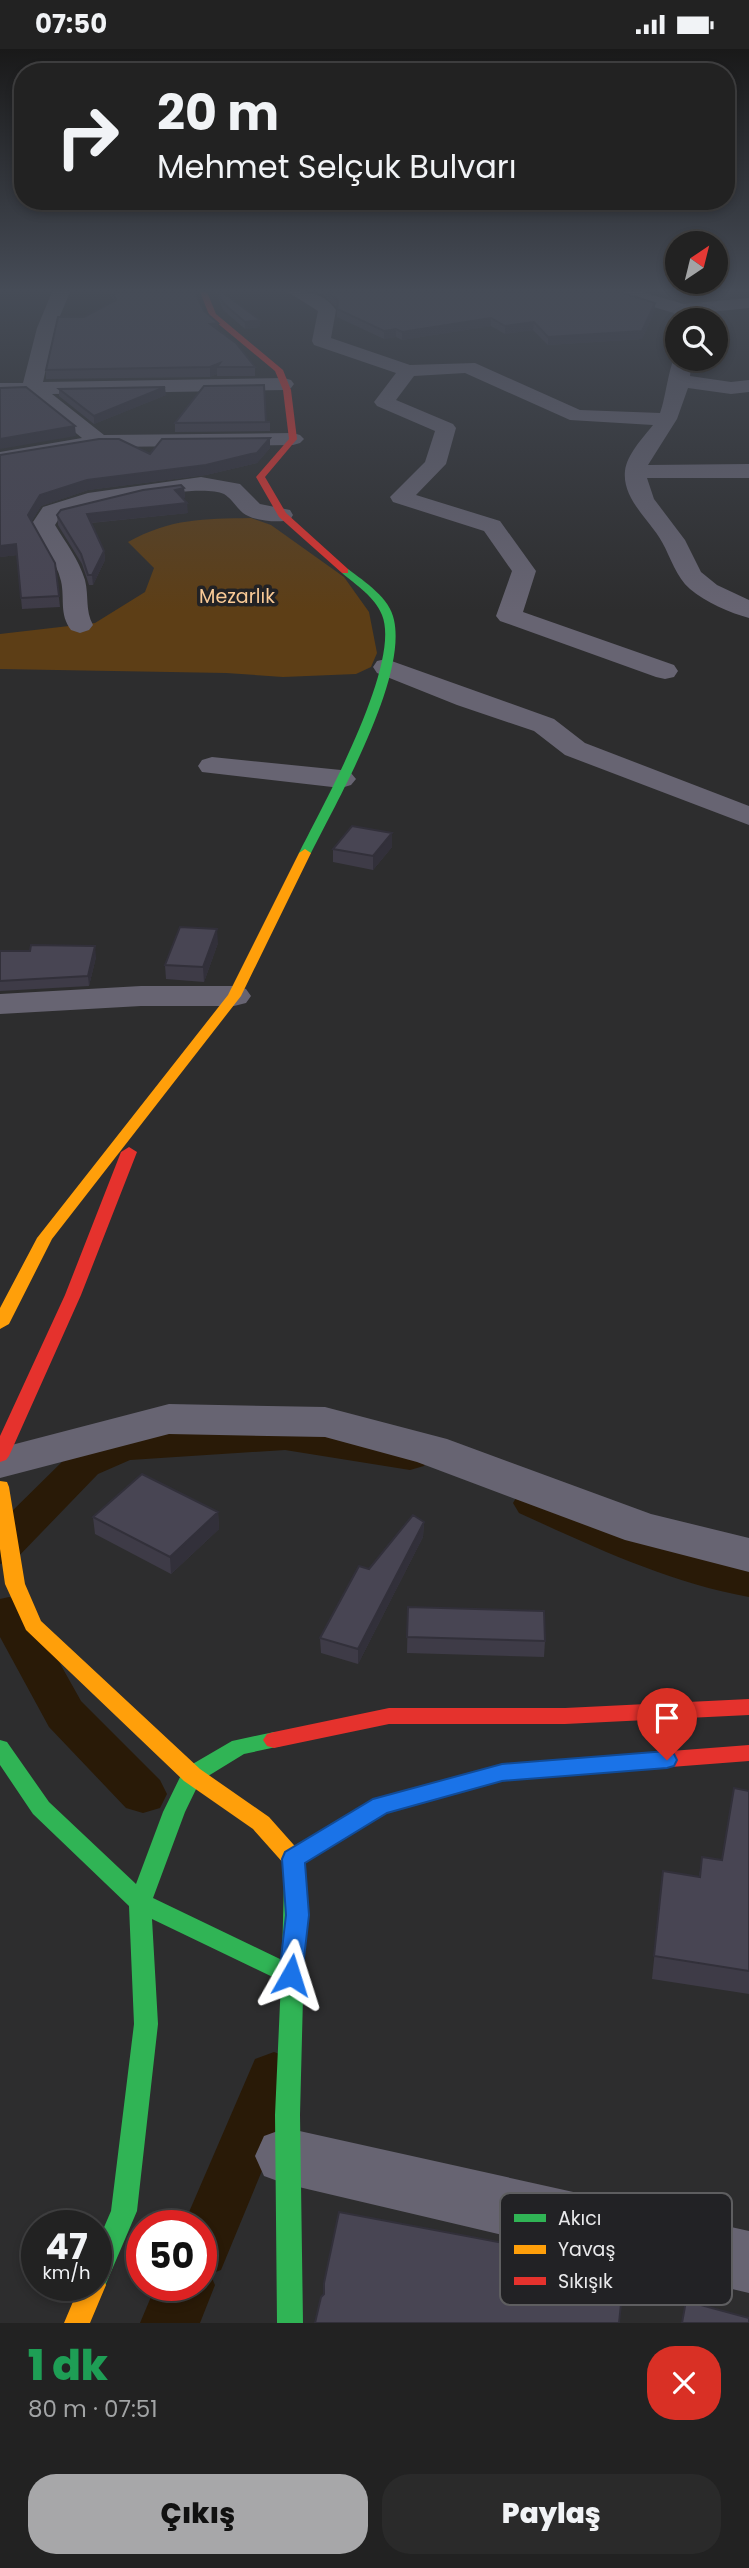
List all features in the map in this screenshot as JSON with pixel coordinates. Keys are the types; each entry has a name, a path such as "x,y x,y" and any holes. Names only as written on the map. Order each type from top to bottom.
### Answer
{"main road":[{"path":"0,1324 46,1238 234,996 372,714 390,653 389,618 371,591 315,548 282,515 260,477 293,439 286,398"},
{"path":"0,1456 73,1295 144,1114"},
{"path":"0,1487 15,1584 33,1625 192,1775 261,1823 293,1859 297,1915 291,1975 286,2155 289,2323"},
{"path":"112,2239 124,2211 146,2024 140,1902 174,1812 192,1775 239,1747 388,1716 565,1716 749,1707"},
{"path":"0,1748 41,1808 140,1902 291,1975"},
{"path":"293,1859 381,1806 502,1773 749,1753"},
{"path":"76,2323 86,2301"}],"street":[{"path":"45,398 99,440"},
{"path":"387,398 384,402 446,428 435,464 401,497 492,526 524,571 509,616 665,671"},
{"path":"537,398 577,416 667,419"},
{"path":"673,398 667,419 642,457 636,472 641,492 651,514 673,540 684,563 698,582 749,610"},
{"path":"0,458 99,440 293,439"},
{"path":"0,448 30,453"},
{"path":"636,472 749,471"},
{"path":"80,625 74,615 74,583 64,559 43,525 51,512 88,500 201,484 232,489 253,510 282,515"},
{"path":"386,667 467,699 544,725 575,749 749,816"},
{"path":"212,766 341,779"},
{"path":"0,1004 141,996 234,996"},
{"path":"0,1463 169,1419 325,1422 431,1450 641,1528 749,1555"},
{"path":"286,2155 500,2204"}],"green space":[{"name":"Mezarlık","path":"251,518 271,525 344,577 369,612 377,653 371,667 356,674 283,677 226,673 0,669 0,634 95,623 145,592 154,568 128,542 159,528 188,521"}],"building":[{"path":"0,398 40,398 75,426 0,439"},
{"path":"71,398 138,398 94,416"},
{"path":"195,398 265,398 266,422 270,422 175,423"},
{"path":"270,438 257,453 206,465 87,480 40,495 28,515 55,563 59,596 21,598 16,544 0,546 0,455 99,439 119,439 150,454 162,439"},
{"path":"181,485 184,488 175,490 187,503 87,514 104,551 92,575 88,575 81,554 57,515 61,510 143,490"},
{"path":"352,826 392,833 373,856 333,849"},
{"path":"180,927 217,929 203,967 165,965"},
{"path":"31,945 95,946 88,976 0,981 0,951 30,951"},
{"path":"142,1474 218,1512 170,1557 93,1517"},
{"path":"413,1515 424,1522 358,1649 320,1638 359,1566 369,1569"},
{"path":"408,1607 544,1611 545,1641 407,1637"},
{"path":"734,1788 749,1791 749,1971 654,1956 663,1871 700,1877 702,1857 722,1860"},
{"path":"339,2212 500,2242 500,2305 621,2305 619,2323 315,2323 324,2294"},
{"path":"685,2305 701,2305 749,2318 749,2323 682,2323"}],"waterway":[{"path":"0,1549 84,1464 124,1447 285,1436 410,1456"},
{"path":"534,1503 667,1560 721,1576 749,1581"},
{"path":"9,1613 65,1714 143,1794"},
{"path":"217,2212 274,2076"},
{"path":"170,2323 179,2301"}],"traffic: fast":[{"path":"305,853 362,736 386,668 391,640 386,611 370,592 345,571"},
{"path":"112,2239 124,2211 146,2024 140,1902 174,1812 192,1775 239,1747 274,1740"},
{"path":"0,1748 41,1808 140,1902 291,1975"},
{"path":"290,2323 288,2115 296,1921 295,1880"}],"traffic: slow":[{"path":"0,1324 45,1238 234,996 305,853"},
{"path":"0,1487 15,1584 33,1625 192,1775 261,1823 293,1859"},
{"path":"77,2323 86,2301"}],"traffic: jam":[{"path":"288,398 293,439 260,477 282,515 345,571"},
{"path":"0,1456 73,1295 129,1152"},
{"path":"274,1740 389,1716 565,1716 749,1707"},
{"path":"295,1880 293,1859 381,1806 502,1772 749,1753"}],"route":[{"path":"291,1975 297,1915 293,1859 381,1806 502,1773 667,1760"}]}
